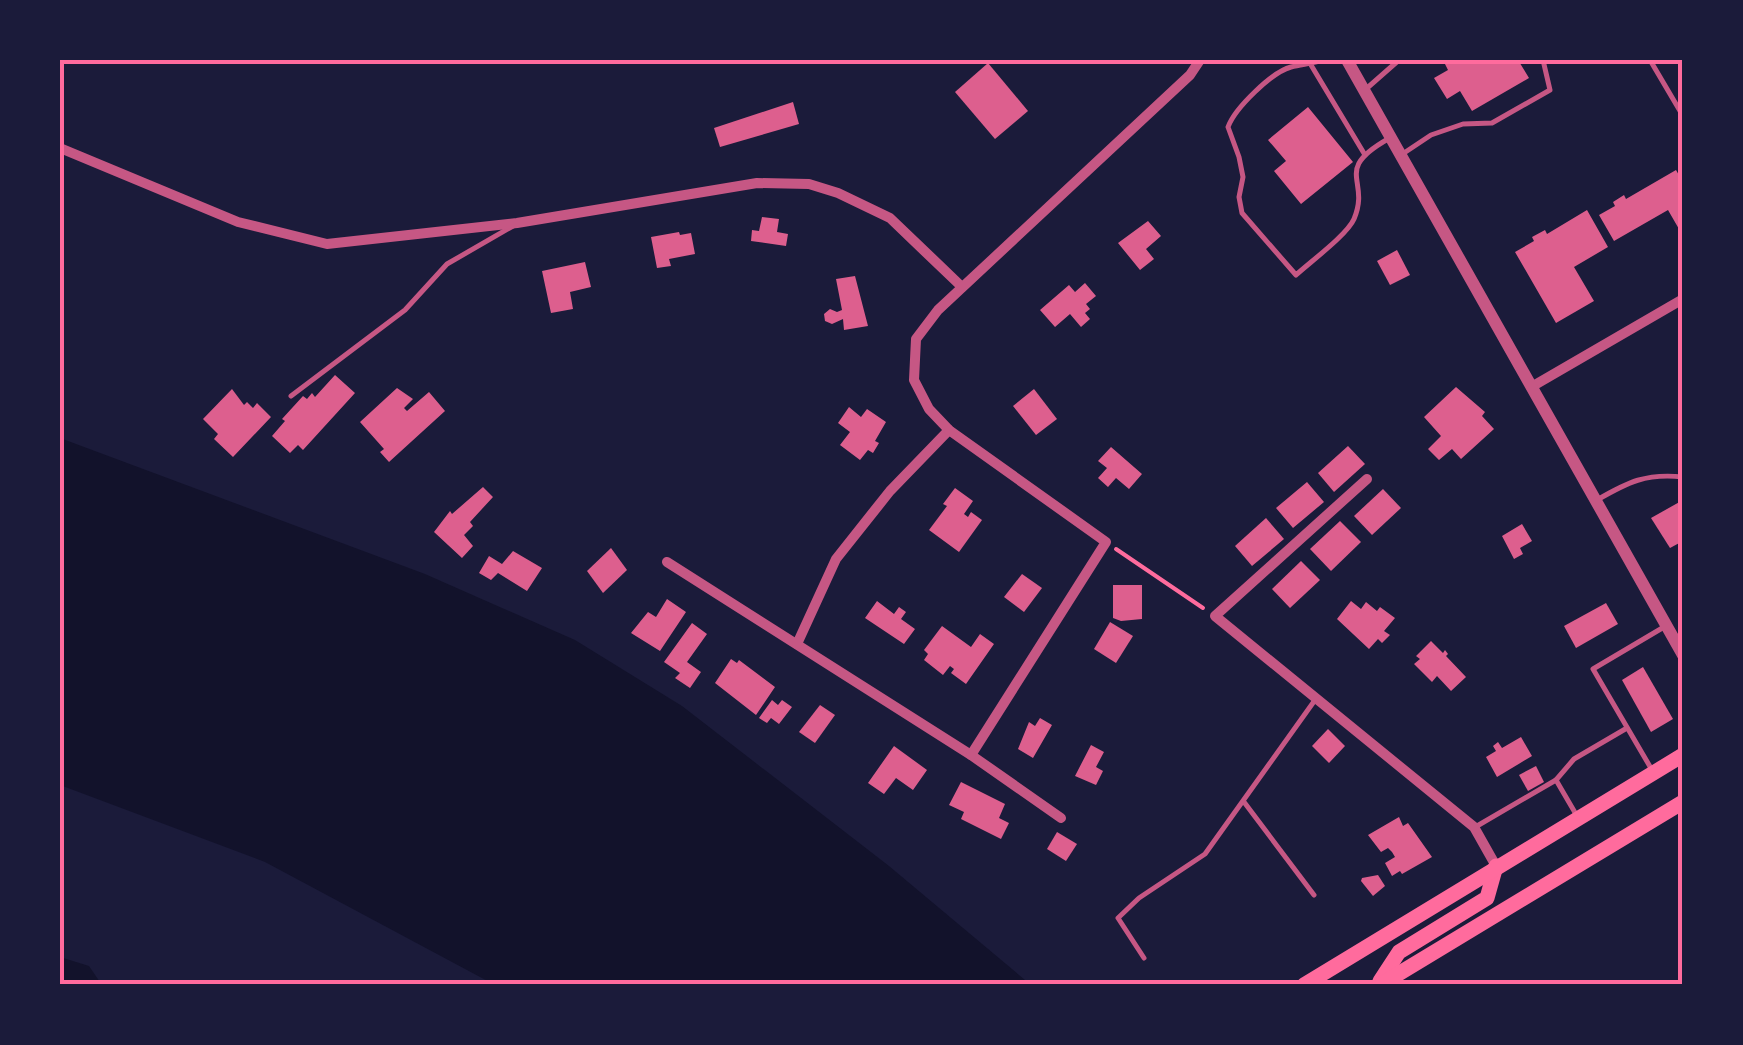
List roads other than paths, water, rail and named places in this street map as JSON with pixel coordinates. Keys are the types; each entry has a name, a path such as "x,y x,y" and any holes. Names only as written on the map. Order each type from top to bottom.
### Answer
{"main road":[{"path":"1304,985 1683,755"},
{"path":"1378,985 1683,802"},
{"path":"1378,985 1400,952 1487,898 1496,866"}],"street":[{"path":"971,754 1106,542 949,430 929,409 914,380 916,339 938,310 1190,75 1200,60"},
{"path":"1347,60 1683,655"},
{"path":"60,148 238,222 327,244 517,223 757,183 809,184 890,218 962,287"},
{"path":"1533,386 1682,301"},
{"path":"796,644 836,559 890,491 949,430"},
{"path":"1367,479 1215,616 1474,828 1496,866"},
{"path":"667,562 971,754 1061,818"}],"lane":[{"path":"1322,60 1288,67 1267,82 1232,117 1228,127 1240,157 1242,213 1296,275 1354,222 1358,197 1354,174 1365,155 1390,138"},
{"path":"1364,91 1400,60"},
{"path":"1400,155 1431,135 1463,124 1492,123 1550,90 1543,60"},
{"path":"1650,60 1683,116"},
{"path":"1312,64 1365,155"},
{"path":"291,396 405,310 448,264 517,223"},
{"path":"1597,500 1623,485 1655,474 1683,477"},
{"path":"1653,773 1593,669 1667,626"},
{"path":"1144,958 1118,918 1139,898 1205,854 1317,698"},
{"path":"1474,828 1556,780 1574,759 1628,728"},
{"path":"1556,780 1578,818"},
{"path":"1244,802 1314,895"}]}
